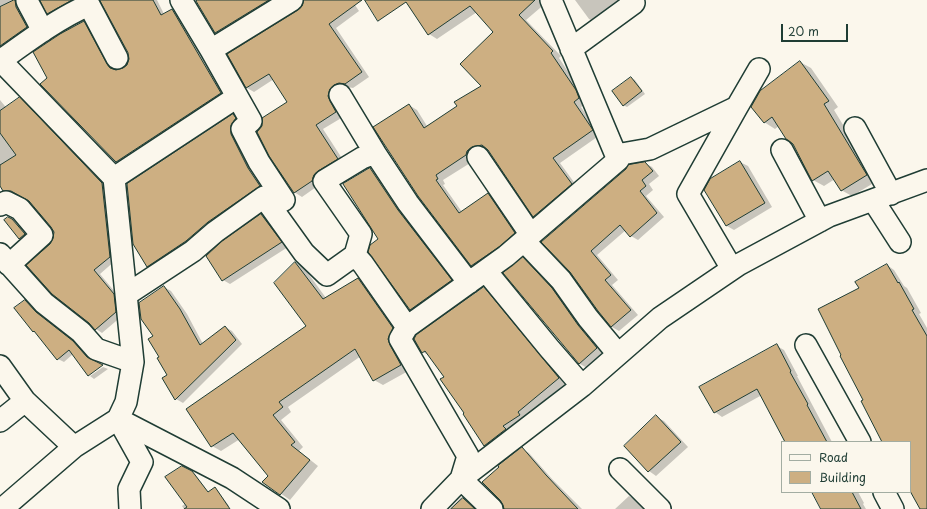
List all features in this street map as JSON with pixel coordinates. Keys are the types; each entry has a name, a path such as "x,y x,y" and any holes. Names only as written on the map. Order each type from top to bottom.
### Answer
{"street":[{"path":"181,0 251,121 242,129 259,162 284,200 271,208"},
{"path":"211,50 292,0"},
{"path":"462,479 468,456 400,340 407,328 527,238 618,160 551,0"},
{"path":"571,48 634,3 632,0"},
{"path":"27,1 43,31"},
{"path":"2,509 74,448 118,419 126,402 133,362 114,178 4,64 0,62 30,39 78,9 93,3 117,58"},
{"path":"732,268 688,194 759,69"},
{"path":"340,95 375,153 408,203 477,277 549,348 582,386"},
{"path":"114,178 237,97"},
{"path":"616,155 650,149 737,107"},
{"path":"855,128 900,242"},
{"path":"782,150 820,221"},
{"path":"126,295 193,251 215,232 264,197 304,254 327,275 355,256 361,234 324,181 362,158 375,153"},
{"path":"478,157 527,238 561,280 588,318 618,354"},
{"path":"432,509 462,479 582,386 660,318 732,268 829,216 927,180"},
{"path":"0,205 6,202 20,209 42,235 5,260 44,303 81,332 96,349 133,362"},
{"path":"355,256 363,264 407,328"},
{"path":"806,345 859,441"},
{"path":"0,366 25,401 74,448"},
{"path":"0,421 25,401"},
{"path":"118,419 142,462 129,489 130,509"},
{"path":"118,419 232,478 279,509"},
{"path":"620,469 660,509"},
{"path":"462,479 492,509"},
{"path":"885,493 893,509"}],"building":[{"path":"14,0 16,7 27,27 0,46 0,7"},
{"path":"40,0 72,0 47,14"},
{"path":"100,0 153,0 161,15 172,9 221,93 116,162 40,84 47,78 33,52 60,34 84,21 110,68 116,70 127,65 129,59 128,53"},
{"path":"269,0 215,33 196,1"},
{"path":"304,0 362,0 329,24 362,72 345,84 339,83 330,89 328,96 336,112 316,125 338,159 318,171 314,175 312,181 294,193 269,156 257,132 262,126 262,118 287,102 269,74 246,88 227,54 298,10 302,6"},
{"path":"365,0 535,0 519,15 553,51 551,53 576,90 579,98 574,102 593,130 553,158 572,184 533,217 488,150 482,145 472,147 467,151 466,155 436,175 438,179 436,180 459,213 488,193 515,233 499,247 471,266 418,196 373,127 409,104 424,128 457,106 454,102 481,86 460,64 493,32 470,6 428,35 406,2 378,21"},
{"path":"800,61 829,101 824,104 867,175 841,191 828,171 812,181 793,144 786,139 772,117 764,123 751,107 760,91"},
{"path":"631,77 642,91 623,106 612,91"},
{"path":"20,97 102,183 110,257 94,270 114,294 116,312 95,330 89,323 52,294 26,265 50,244 54,232 29,201 11,191 3,191 0,186 0,165 16,155 0,133 0,111"},
{"path":"233,114 236,118 231,125 231,134 248,168 260,186 208,222 186,241 147,267 133,244 127,184"},
{"path":"740,161 765,203 726,226 704,190 710,179"},
{"path":"645,162 653,171 642,180 646,186 640,191 657,213 630,237 620,225 591,251 611,275 605,280 631,310 611,327 570,272 541,242 626,169 628,165"},
{"path":"370,168 398,210 452,280 410,310 368,252 370,245 378,239 343,184"},
{"path":"261,214 282,242 222,281 206,256 222,241"},
{"path":"8,217 12,219 25,234 19,239 4,220"},
{"path":"523,257 552,288 578,325 597,348 579,364 503,273"},
{"path":"295,262 323,299 358,278 393,328 388,339 401,365 373,381 355,349 279,402 283,407 273,415 295,442 291,445 310,460 280,495 262,482 268,476 233,433 211,447 186,409 306,326 274,283"},
{"path":"887,264 914,309 912,310 927,336 927,509 920,509 911,493 911,441 881,441 818,309 859,288 855,282"},
{"path":"164,286 180,309 200,345 225,326 236,340 175,400 162,378 167,375 157,358 159,357 148,339 153,336 141,319 139,303"},
{"path":"484,287 559,378 518,412 520,415 503,426 506,429 484,446 463,414 464,413 440,379 444,377 425,351 422,353 414,339 416,335"},
{"path":"25,300 36,312 73,341 87,357 103,365 88,376 69,350 57,360 14,308"},
{"path":"777,344 826,441 784,441 757,389 714,413 699,387"},
{"path":"656,415 681,442 648,472 624,446"},
{"path":"522,447 578,509 504,509 500,500 482,482 499,467 498,466"},
{"path":"182,466 192,471 208,492 215,487 230,509 184,509 187,507 165,477"},
{"path":"813,493 853,493 861,509 821,509"},
{"path":"463,498 475,509 451,509"}]}
